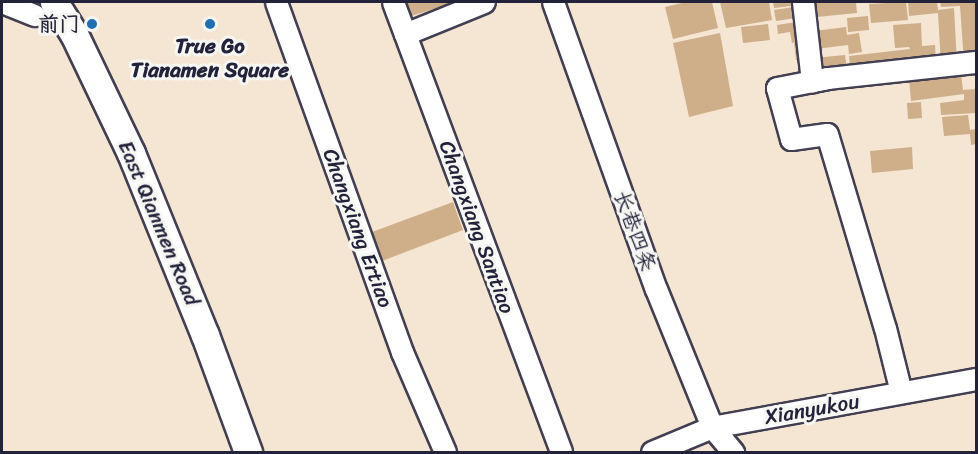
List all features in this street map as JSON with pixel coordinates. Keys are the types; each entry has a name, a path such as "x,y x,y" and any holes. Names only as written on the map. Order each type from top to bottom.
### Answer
{"main road":[{"name":"East Qianmen Road","path":"44,8 74,34 131,153 205,335 248,453"}],"street":[{"path":"2,2 44,8"},
{"name":"Changxiang Ertiao","path":"276,2 402,352 445,453"},
{"name":"Changxiang Santiao","path":"393,2 561,453"},
{"path":"405,34 484,2"},
{"name":"长巷四条","path":"553,2 656,289 712,427 733,453"},
{"path":"803,2 812,81 976,62"},
{"path":"828,78 777,88 791,139 827,134 885,328 901,392"},
{"name":"Xianyukou","path":"652,453 712,427 976,379"}],"building":[{"path":"403,2 456,2 408,17"},
{"path":"686,2 712,2 718,28 673,39 665,7"},
{"path":"720,2 769,2 772,20 726,28"},
{"path":"773,2 799,2 799,5 774,8"},
{"path":"806,2 856,2 857,13 807,18"},
{"path":"906,2 908,20 871,23 869,4"},
{"path":"908,2 937,2 938,10 954,8 957,63 941,65 938,13 909,16"},
{"path":"940,2 976,2 976,62 964,63 960,6 941,7"},
{"path":"801,6 802,17 776,21 774,10"},
{"path":"868,16 869,30 848,32 847,18"},
{"path":"803,21 806,40 792,43 790,32 778,34 777,25"},
{"path":"921,23 922,46 935,45 936,62 851,73 849,56 910,49 909,47 895,48 893,25"},
{"path":"768,24 770,40 743,43 741,27"},
{"path":"846,27 847,35 859,33 862,52 849,54 848,45 816,49 814,31"},
{"path":"720,33 733,106 689,117 673,43"},
{"path":"807,42 809,59 796,60 794,43"},
{"path":"845,55 848,76 816,79 814,58"},
{"path":"961,73 963,90 976,89 976,113 941,115 940,103 964,100 964,94 911,101 909,79"},
{"path":"921,102 922,118 908,119 907,103"},
{"path":"968,115 970,130 976,129 976,144 971,145 970,134 944,136 942,117"},
{"path":"912,147 913,169 872,173 870,151"},
{"path":"453,202 463,230 382,261 372,232"}],"place":[{"name":"前门","path":"92,24"},
{"name":"True Go Tianamen Square","path":"210,24"}]}
